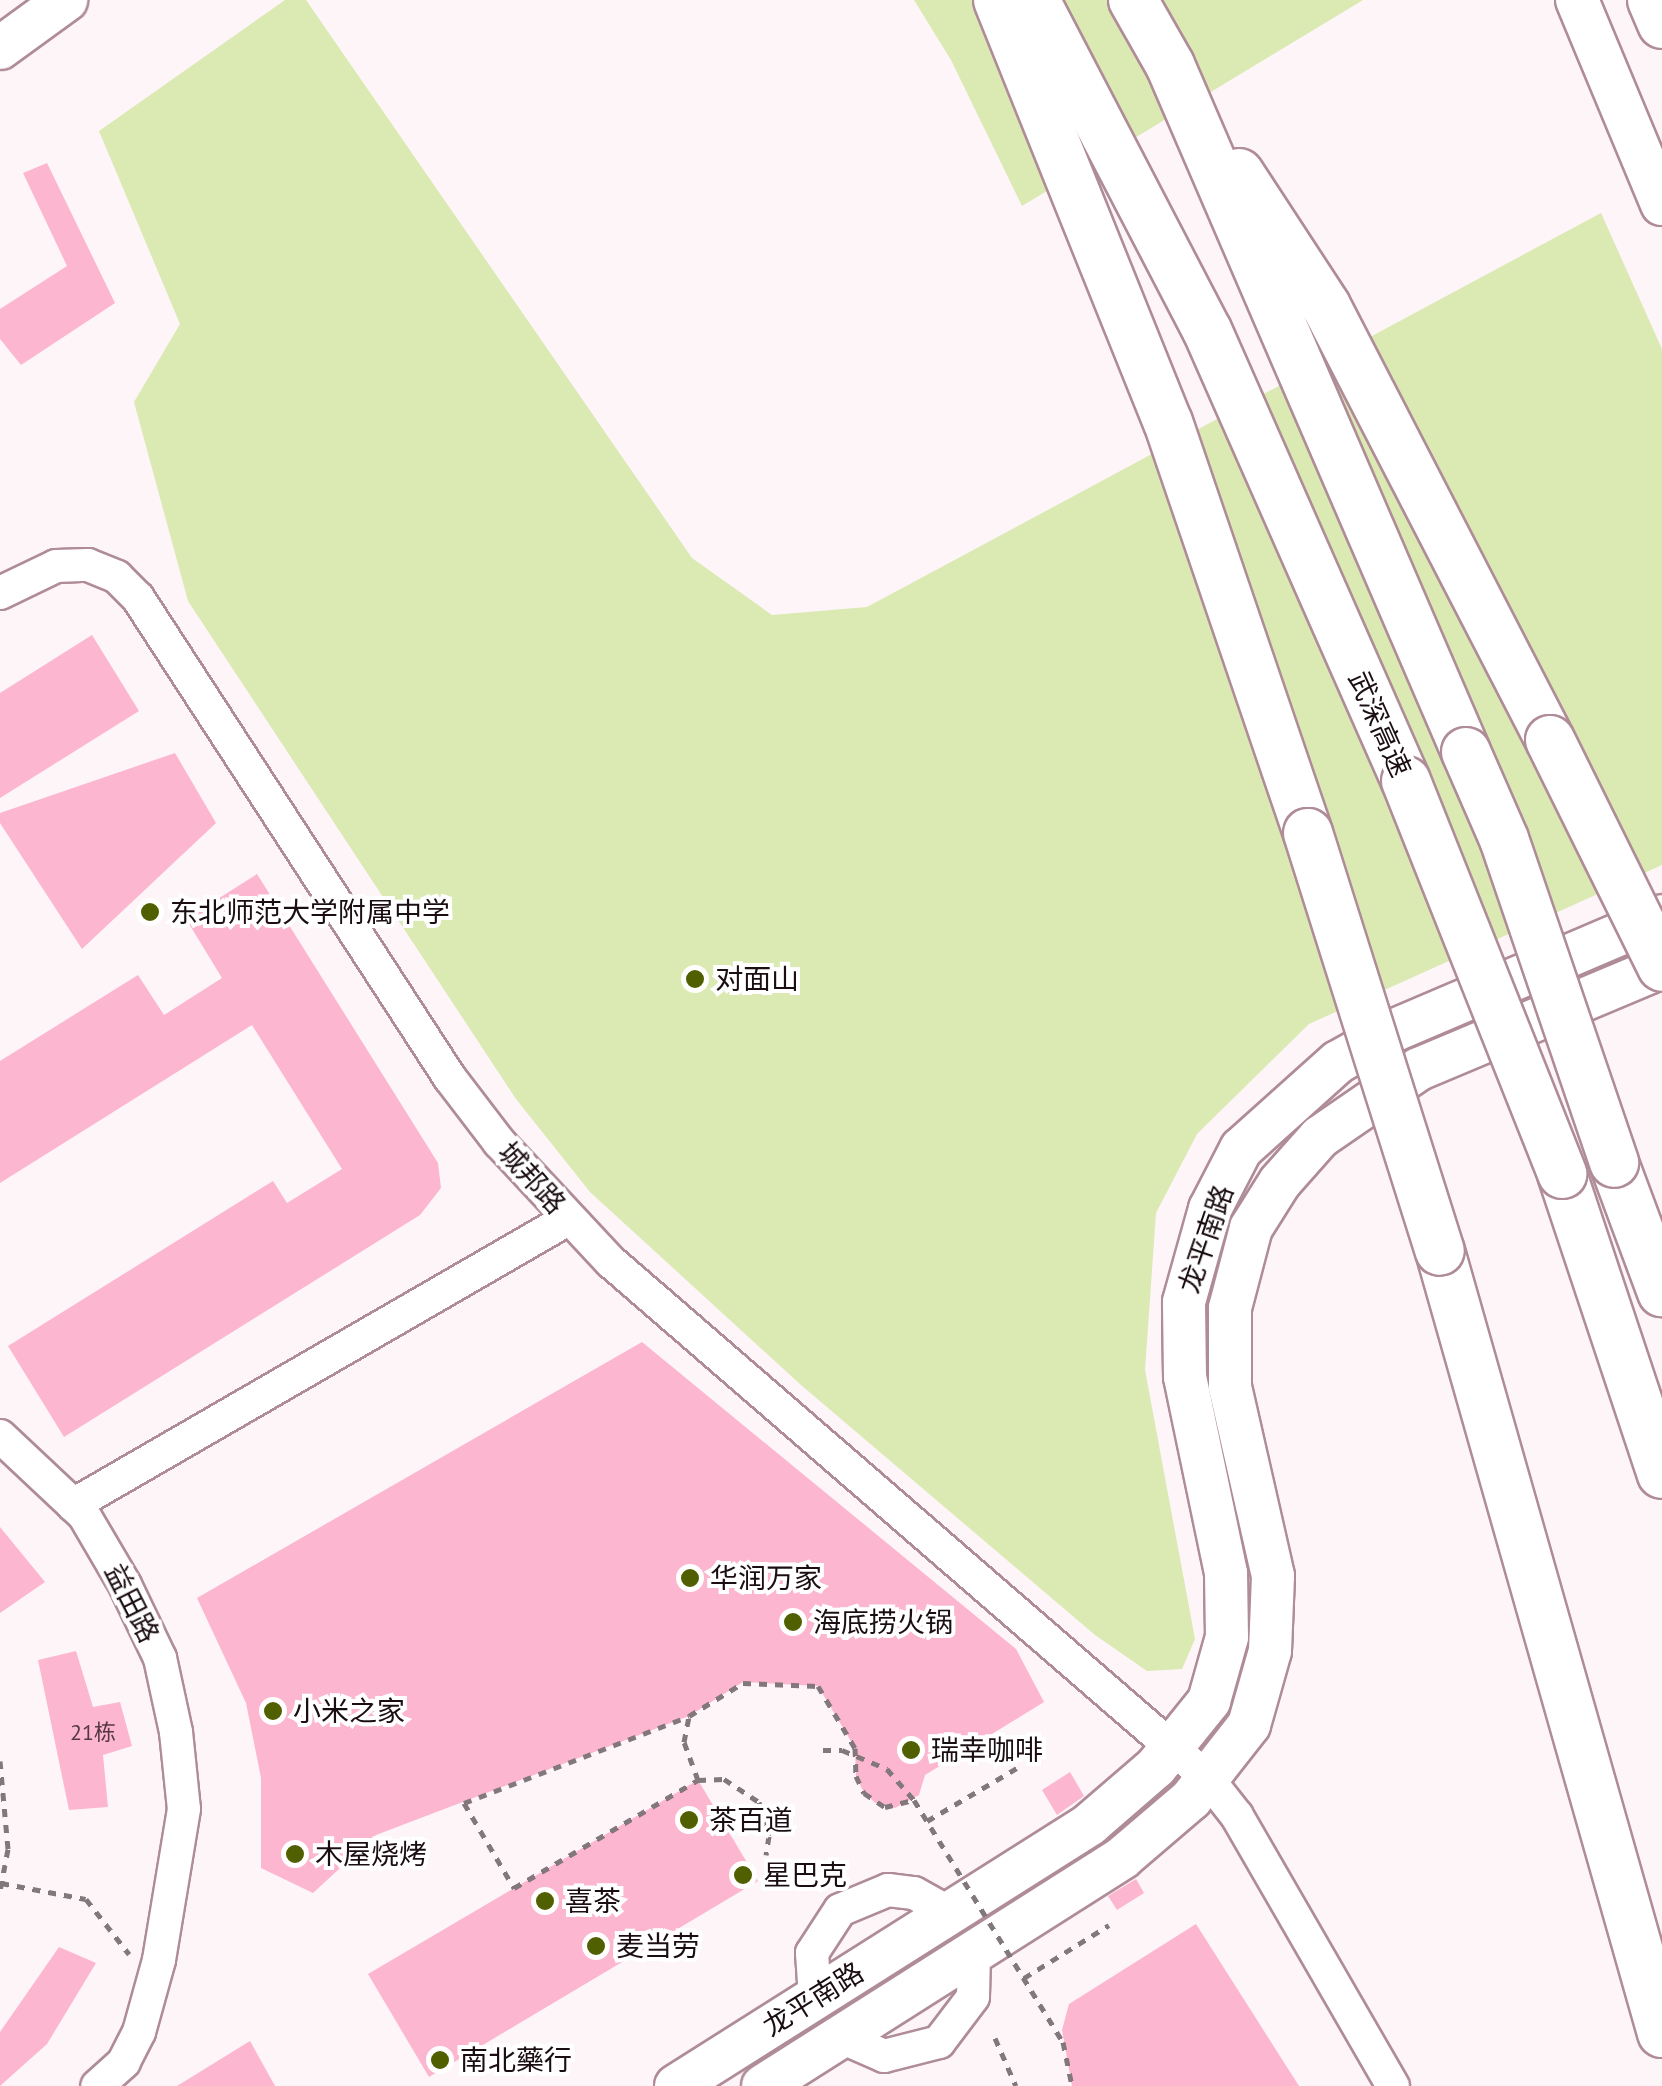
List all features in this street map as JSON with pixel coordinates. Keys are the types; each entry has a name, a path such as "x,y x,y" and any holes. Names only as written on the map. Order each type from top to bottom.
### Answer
{"highway":[{"path":"998,0 1168,422 1308,834 1440,1251 1662,2033"},
{"name":"武深高速","path":"1036,0 1207,330 1406,781 1562,1174 1662,1474"},
{"path":"1133,0 1170,65 1326,306 1550,740 1662,967"},
{"path":"1652,0 1662,24"},
{"path":"1170,65 1504,838 1662,1292"}],"main road":[{"path":"0,48 66,0"},
{"path":"1577,0 1662,204"},
{"name":"龙平南路","path":"676,2086 1090,1824 1173,1746 1209,1700 1226,1637 1226,1572 1185,1377 1184,1302 1210,1210 1242,1149 1338,1062 1395,1030 1662,916"},
{"name":"龙平南路","path":"763,2086 1122,1858 1207,1778 1249,1725 1270,1651 1273,1576 1230,1386 1230,1308 1251,1228 1280,1182 1320,1137 1367,1100 1518,1024 1662,967"}],"street":[{"name":"城邦路","path":"0,593 56,566 88,564 118,577 138,598 450,1078 568,1219 1207,1778 1237,1816 1393,2086"},
{"path":"74,1505 568,1219"},
{"name":"益田路","path":"0,1436 74,1505 126,1584 160,1658 184,1809 160,1960 139,2032 124,2062 98,2086"},
{"path":"815,1998 812,1953 840,1910 888,1890 914,1892 950,1913"},
{"path":"841,2037 884,2056 939,2042 960,2022 973,1996 974,1952"}],"path":[{"path":"766,1855 770,1836 759,1802 724,1780 698,1780 514,1888 464,1802 689,1716 743,1682 818,1686 855,1748 856,1776 864,1794 885,1807 914,1800"},
{"path":"689,1716 684,1742 698,1780"},
{"path":"824,1750 842,1750 888,1769 914,1800 1064,2042 1072,2086"},
{"path":"0,1760 7,1816 0,1891"},
{"path":"928,1821 1017,1768"},
{"path":"2,1883 86,1900 124,1953 160,1960"},
{"path":"1024,1978 1109,1925"},
{"path":"995,2038 1016,2086"}],"green space":[{"path":"285,0 306,0 692,558 772,615 867,607 1601,213 1662,349 1662,865 1309,1024 1197,1134 1156,1213 1145,1370 1195,1639 1182,1669 1147,1671 1095,1635 801,1385 590,1192 516,1099 188,601 134,402 180,324 99,131"},
{"path":"914,0 1363,0 1022,206 951,60"}],"building":[{"path":"47,163 115,303 21,365 0,339 0,309 67,266 23,173"},
{"path":"92,635 139,711 0,798 0,693"},
{"path":"175,753 216,823 82,949 0,823 0,813"},
{"path":"257,874 438,1163 441,1188 420,1215 64,1437 8,1346 273,1181 287,1203 342,1169 252,1025 0,1183 0,1061 138,975 164,1015 222,978 186,919"},
{"path":"642,1342 1016,1649 1044,1702 925,1775 919,1795 895,1808 878,1805 864,1793 856,1776 855,1748 818,1686 743,1682 689,1716 376,1835 313,1893 261,1868 261,1778 246,1703 197,1598"},
{"path":"0,1527 45,1582 0,1613"},
{"path":"76,1651 93,1707 120,1702 132,1746 103,1755 108,1807 69,1810 38,1660"},
{"path":"1070,1772 1084,1796 1057,1815 1042,1790"},
{"path":"698,1780 758,1881 429,2077 368,1974"},
{"path":"1136,1879 1144,1893 1117,1910 1108,1896"},
{"path":"1196,1924 1299,2086 1072,2086 1062,2030 1069,2004"},
{"path":"59,1947 96,1963 47,2044 0,2086 0,2032"},
{"path":"250,2041 275,2086 177,2086"}],"place":[{"name":"东北师范大学附属中学","path":"150,912"},
{"name":"对面山","path":"695,979"},
{"name":"华润万家","path":"690,1578"},
{"name":"海底捞火锅","path":"793,1622"},
{"name":"小米之家","path":"273,1711"},
{"name":"瑞幸咖啡","path":"911,1750"},
{"name":"茶百道","path":"689,1820"},
{"name":"木屋烧烤","path":"295,1854"},
{"name":"星巴克","path":"743,1875"},
{"name":"喜茶","path":"545,1901"},
{"name":"麦当劳","path":"596,1946"},
{"name":"南北藥行","path":"440,2060"}]}
